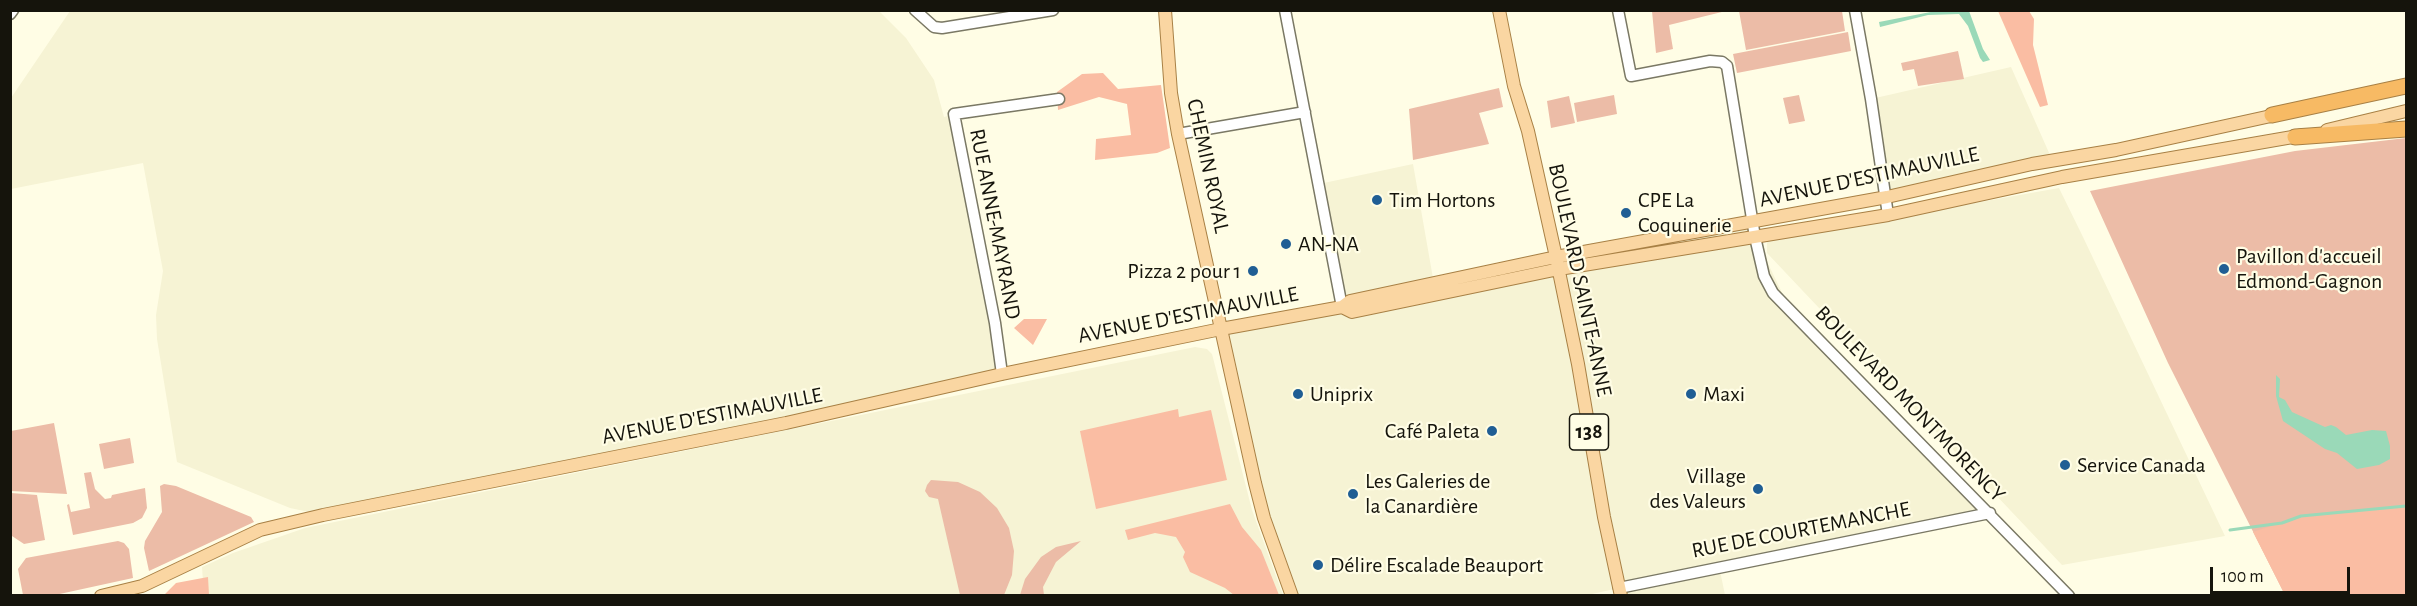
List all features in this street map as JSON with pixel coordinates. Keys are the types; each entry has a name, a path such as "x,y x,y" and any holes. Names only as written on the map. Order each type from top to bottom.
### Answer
{"highway":[{"path":"2272,116 2406,86"},
{"path":"2295,137 2406,129"}],"main road":[{"name":"CHEMIN ROYAL","path":"1165,10 1171,93 1178,134 1264,518 1293,596"},
{"name":"BOULEVARD SAINTE-ANNE","path":"1499,10 1514,86 1528,131 1558,263 1604,518 1620,592"},
{"name":"AVENUE D'ESTIMAUVILLE","path":"101,596 143,591 271,527 323,515 786,423 1002,374 1221,329 1342,307 1352,312 1558,263 1753,222 1887,197 2032,164 2116,150 2272,116 2406,93"},
{"name":"AVENUE D'ESTIMAUVILLE","path":"1558,263 1755,237 1888,215 2062,177 2295,137 2406,111"}],"street":[{"path":"10,14 13,10"},
{"path":"915,10 934,27 942,28 1053,10"},
{"path":"1285,10 1342,307"},
{"name":"BOULEVARD MONTMORENCY","path":"1618,10 1631,76 1710,61 1719,61 1727,66 1755,237 1764,276 1773,293 2070,596"},
{"path":"1855,10 1887,197 1888,215"},
{"name":"RUE ANNE-MAYRAND","path":"1002,374 994,315 954,114 1059,99"},
{"path":"1178,134 1305,112"},
{"name":"RUE DE COURTEMANCHE","path":"1620,592 1990,513"}],"shaded area":[{"path":"1730,10 1669,25 1673,49 1656,53 1652,11"},
{"path":"1941,10 1969,11 1983,49 1990,60 1983,62 1980,58 1968,26 1959,14 1928,15 1880,27 1879,22"},
{"path":"70,11 879,11 906,38 934,80 944,117 954,114 1002,374 323,515 290,508 177,462 157,339 156,315 163,271 143,163 11,189 11,98"},
{"path":"1739,11 1842,11 1845,31 1746,50"},
{"path":"1998,11 2029,11 2034,19 2033,45 2048,105 2040,107"},
{"path":"1848,32 1851,51 1737,73 1733,54"},
{"path":"1958,51 1964,79 1918,86 1914,69 1903,71 1901,63"},
{"path":"2011,67 2050,155 1887,197 1871,99"},
{"path":"1103,73 1118,89 1161,85 1170,148 1157,153 1095,160 1096,139 1131,135 1127,104 1099,97 1058,110 1057,92 1082,74"},
{"path":"1499,88 1503,107 1479,113 1489,144 1413,160 1409,109"},
{"path":"1614,95 1617,114 1577,122 1574,103"},
{"path":"1799,95 1805,121 1789,124 1783,98"},
{"path":"1569,96 1575,123 1551,128 1547,101"},
{"path":"2406,138 2406,595 2285,595 2168,363 2090,191 2295,151"},
{"path":"1413,164 1434,284 1753,222 1755,237 1790,309 1990,513 1719,566 1725,595 1621,595 1619,588 1583,596 1292,595 1264,518 1221,329 1342,307 1319,184"},
{"path":"2059,188 2225,536 2062,565 1767,253 1767,240"},
{"path":"1024,319 1047,319 1033,345 1014,328"},
{"path":"1195,347 1207,349 1212,354 1252,510 1283,595 204,596 202,567 233,553 305,528"},
{"path":"2276,375 2280,379 2279,397 2285,400 2292,412 2325,427 2331,425 2336,427 2346,435 2372,430 2386,431 2390,446 2390,459 2379,465 2357,469 2337,453 2325,449 2283,421 2276,396"},
{"path":"1178,409 1179,417 1211,410 1227,480 1096,509 1080,431"},
{"path":"54,423 67,494 11,491 11,431"},
{"path":"130,438 134,463 104,469 99,444"},
{"path":"91,472 95,489 105,499 111,498 112,495 145,488 147,508 142,518 133,523 73,535 67,505 69,504 71,512 90,508 84,473"},
{"path":"931,480 958,482 980,492 997,508 1009,528 1014,551 1012,575 1004,595 960,595 938,499 929,497 925,491"},
{"path":"164,484 176,486 251,517 254,522 149,571 144,548 145,541 162,512 160,486"},
{"path":"11,493 37,495 45,540 24,544 12,536"},
{"path":"1230,504 1242,527 1261,550 1279,595 1234,595 1225,588 1190,572 1183,557 1185,552 1176,537 1155,533 1128,540 1125,530"},
{"path":"2406,506 2406,595 2285,595 2253,532 2301,516"},
{"path":"118,541 124,543 129,549 133,578 55,595 23,595 18,569 26,558"},
{"path":"1081,541 1056,562 1043,587 1044,595 1020,595 1025,579 1041,557 1056,547"},
{"path":"208,577 209,595 164,595 176,583"}],"waterway":[{"path":"2230,530 2282,523 2301,516 2406,506"}],"place":[{"name":"Tim Hortons","path":"1377,200"},
{"name":"CPE La Coquinerie","path":"1626,213"},
{"name":"AN-NA","path":"1286,244"},
{"name":"Pavillon d'accueil Edmond-Gagnon","path":"2224,269"},
{"name":"Pizza 2 pour 1","path":"1253,271"},
{"name":"Uniprix","path":"1298,394"},
{"name":"Maxi","path":"1691,394"},
{"name":"Café Paleta","path":"1492,431"},
{"name":"Service Canada","path":"2065,465"},
{"name":"Village des Valeurs","path":"1758,489"},
{"name":"Les Galeries de la Canardière","path":"1353,494"},
{"name":"Délire Escalade Beauport","path":"1318,565"}]}
